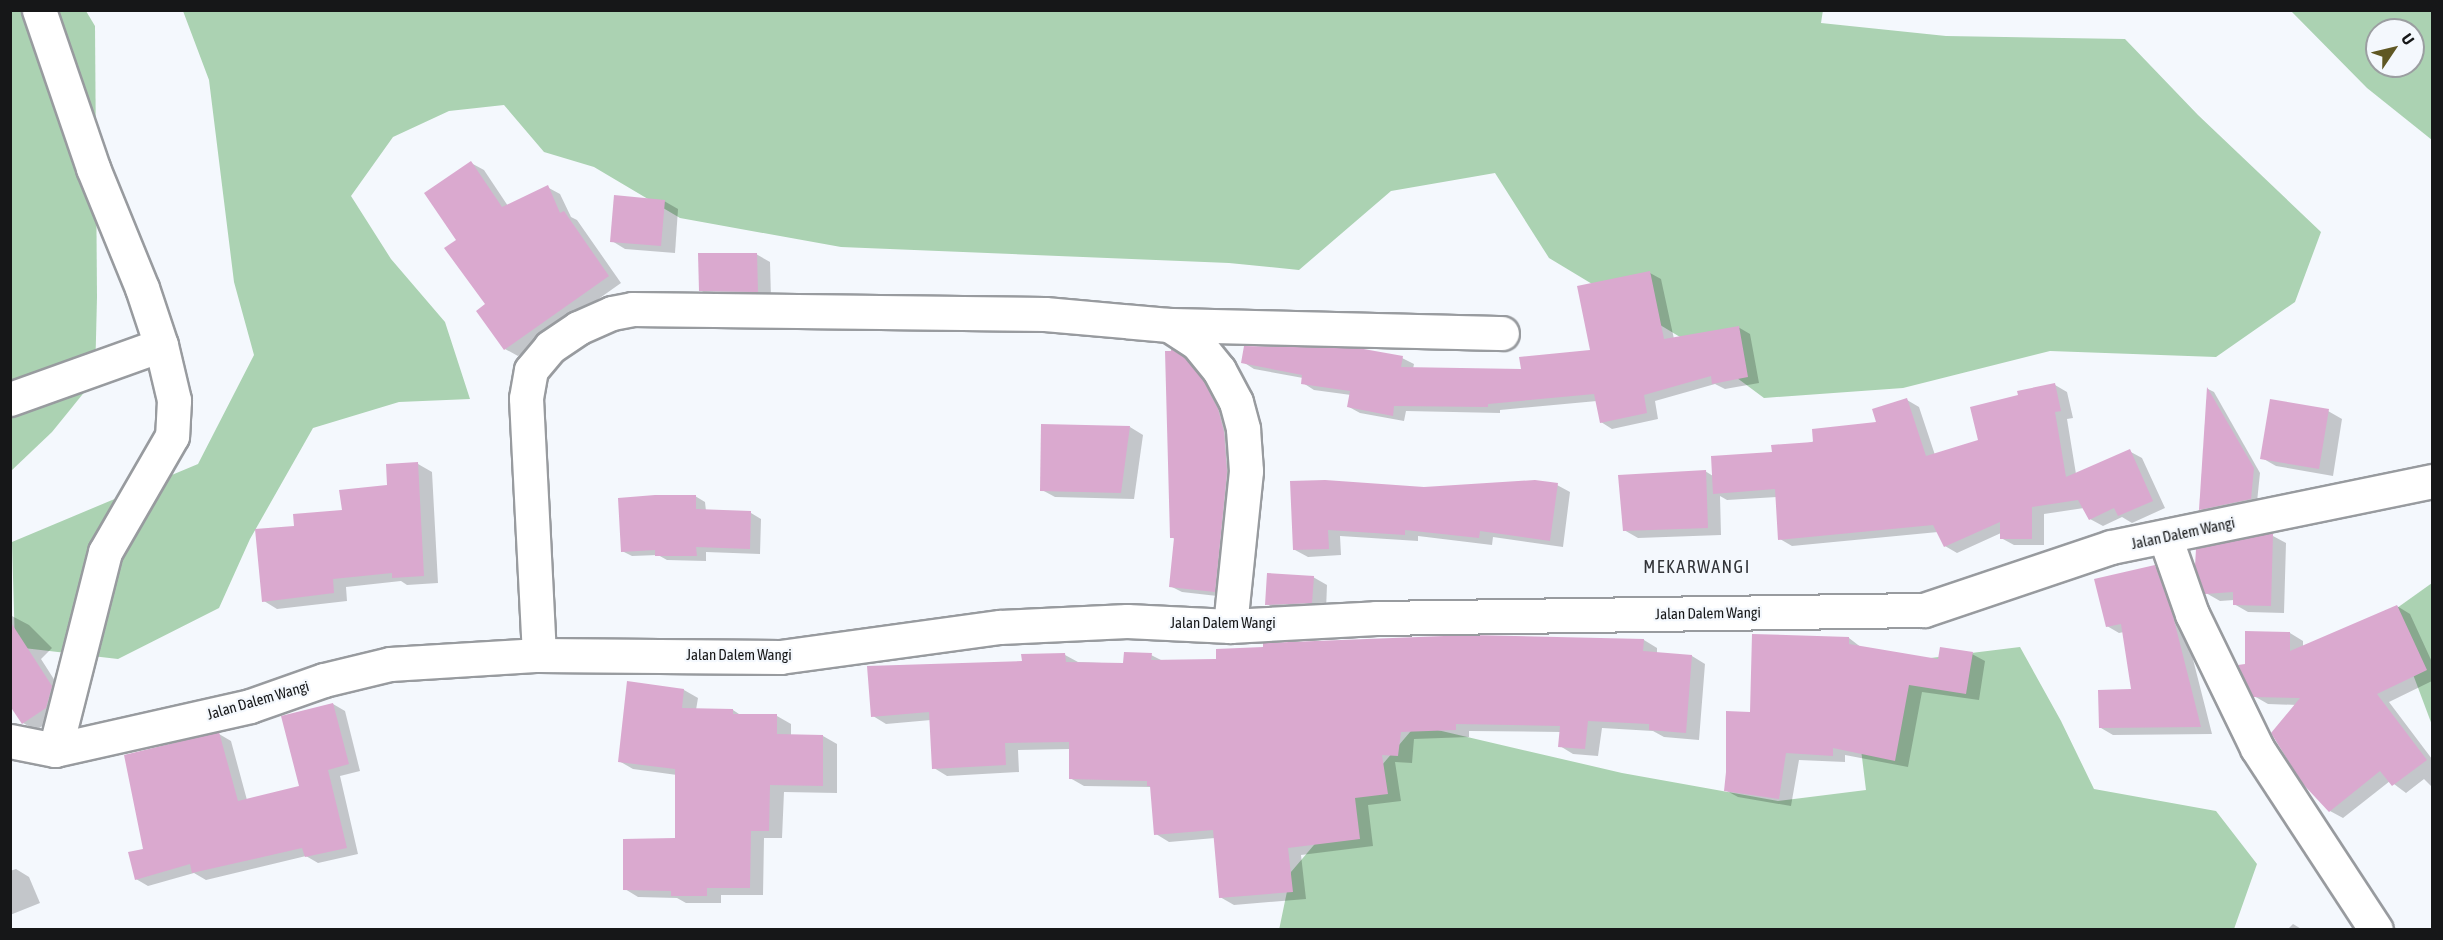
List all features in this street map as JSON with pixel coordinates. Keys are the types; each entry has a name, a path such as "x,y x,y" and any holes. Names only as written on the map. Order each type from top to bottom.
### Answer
{"street":[{"path":"39,10 93,168 142,288 161,345 174,400 172,436 105,552 55,750"},
{"path":"539,655 526,398 531,370 550,347 578,328 612,313 632,309 1045,314 1169,325 1502,333"},
{"path":"1169,325 1197,343 1219,370 1236,402 1243,429 1246,471 1230,626"},
{"path":"10,399 161,345"},
{"name":"Jalan Dalem Wangi","path":"10,741 55,750 250,706 324,680 390,664 539,655 780,657 1000,627 1127,621 1230,626 1376,618 1924,610 2111,548 2433,481"},
{"path":"2165,537 2192,614 2257,748 2376,930"}],"green space":[{"path":"1823,10 1821,23 1946,36 2125,39 2198,115 2321,232 2295,302 2216,357 2050,351 1903,388 1764,398 1690,343 1549,258 1495,173 1391,191 1299,270 1229,263 841,247 680,218 594,167 544,152 504,105 449,111 393,137 351,196 391,259 445,322 470,399 399,402 313,428 250,539 219,608 118,659 15,647 12,542 198,464 254,355 234,282 209,80 183,11"},
{"path":"11,11 86,11 95,26 97,297 95,379 52,432 11,471"},
{"path":"2291,11 2432,11 2432,140 2367,88"},
{"path":"2432,583 2432,725 2390,613"},
{"path":"2020,647 2061,721 2094,789 2216,811 2257,864 2234,929 1279,930 1291,872 1416,725 1622,773 1778,801 1866,790 1854,692 1898,662"}],"building":[{"path":"471,161 502,207 548,185 560,213 564,211 609,276 504,350 476,311 485,304 444,248 456,240 424,193"},
{"path":"614,195 665,200 661,246 610,242"},
{"path":"698,253 757,253 758,292 699,291"},
{"path":"1650,271 1664,339 1739,326 1748,377 1712,384 1711,376 1644,395 1647,413 1600,423 1594,394 1488,404 1488,407 1394,406 1393,416 1347,407 1350,391 1301,384 1302,375 1241,363 1244,346 1358,348 1403,356 1401,367 1521,369 1519,357 1590,350 1577,286"},
{"path":"1171,349 1184,357 1203,380 1218,409 1224,432 1227,472 1215,592 1169,587 1174,538 1170,538 1165,351 1171,351"},
{"path":"2055,383 2061,411 2055,412 2066,477 2130,449 2153,501 2118,516 2114,508 2089,520 2078,500 2032,507 2032,539 2000,539 2000,522 1944,547 1933,525 1778,540 1775,489 1713,494 1711,456 1772,452 1771,445 1813,442 1812,429 1876,422 1872,409 1907,398 1926,456 1978,440 1970,407 2018,395 2017,391"},
{"path":"2207,387 2254,468 2251,499 2199,510"},
{"path":"2270,399 2329,409 2319,469 2260,459"},
{"path":"1041,424 1130,426 1121,493 1040,491"},
{"path":"418,462 424,576 392,578 392,573 333,579 334,593 262,602 255,529 294,526 293,514 342,510 339,490 387,485 386,464"},
{"path":"1706,470 1708,528 1623,531 1618,475"},
{"path":"1325,480 1424,487 1535,480 1558,483 1550,541 1480,531 1479,538 1405,530 1405,535 1328,530 1329,549 1293,550 1290,481"},
{"path":"696,495 696,509 751,511 750,549 696,547 697,556 655,556 655,550 621,552 618,498"},
{"path":"2273,534 2271,606 2233,605 2233,592 2205,594 2195,566 2196,549"},
{"path":"2155,565 2172,612 2201,727 2099,728 2098,690 2131,689 2121,624 2106,627 2094,579"},
{"path":"1267,573 1314,576 1312,603 1265,605"},
{"path":"2397,605 2427,670 2377,694 2427,760 2392,786 2380,771 2329,812 2302,783 2271,733 2300,698 2253,697 2238,665 2245,664 2245,631 2290,632 2290,651"},
{"path":"10,621 52,686 46,708 22,724 10,706"},
{"path":"1752,634 1849,637 1849,644 1938,659 1940,647 1973,652 1966,694 1909,685 1895,761 1833,748 1833,756 1786,753 1779,799 1724,791 1726,711 1750,712"},
{"path":"1470,635 1644,639 1643,651 1692,655 1686,733 1649,730 1649,724 1588,721 1585,749 1558,747 1560,726 1456,724 1456,730 1401,732 1398,756 1382,755 1388,794 1355,798 1360,839 1288,848 1293,892 1219,898 1213,830 1154,835 1150,786 1147,786 1147,781 1069,779 1069,742 1005,743 1006,765 932,769 929,712 871,717 867,666 1022,661 1021,654 1065,653 1066,662 1123,663 1124,652 1152,653 1151,660 1216,659 1216,649 1263,647 1263,643"},
{"path":"627,681 684,689 682,708 733,709 733,714 777,714 777,734 823,735 823,786 770,785 769,831 751,831 750,888 707,888 707,896 671,896 671,891 623,890 623,839 675,838 675,769 618,762"},
{"path":"333,703 349,764 328,770 347,848 305,857 302,848 192,873 190,864 135,880 128,852 143,849 124,755 219,732 238,801 299,786 281,716"}],"district":[{"name":"MEKARWANGI","path":"1697,567"}]}
